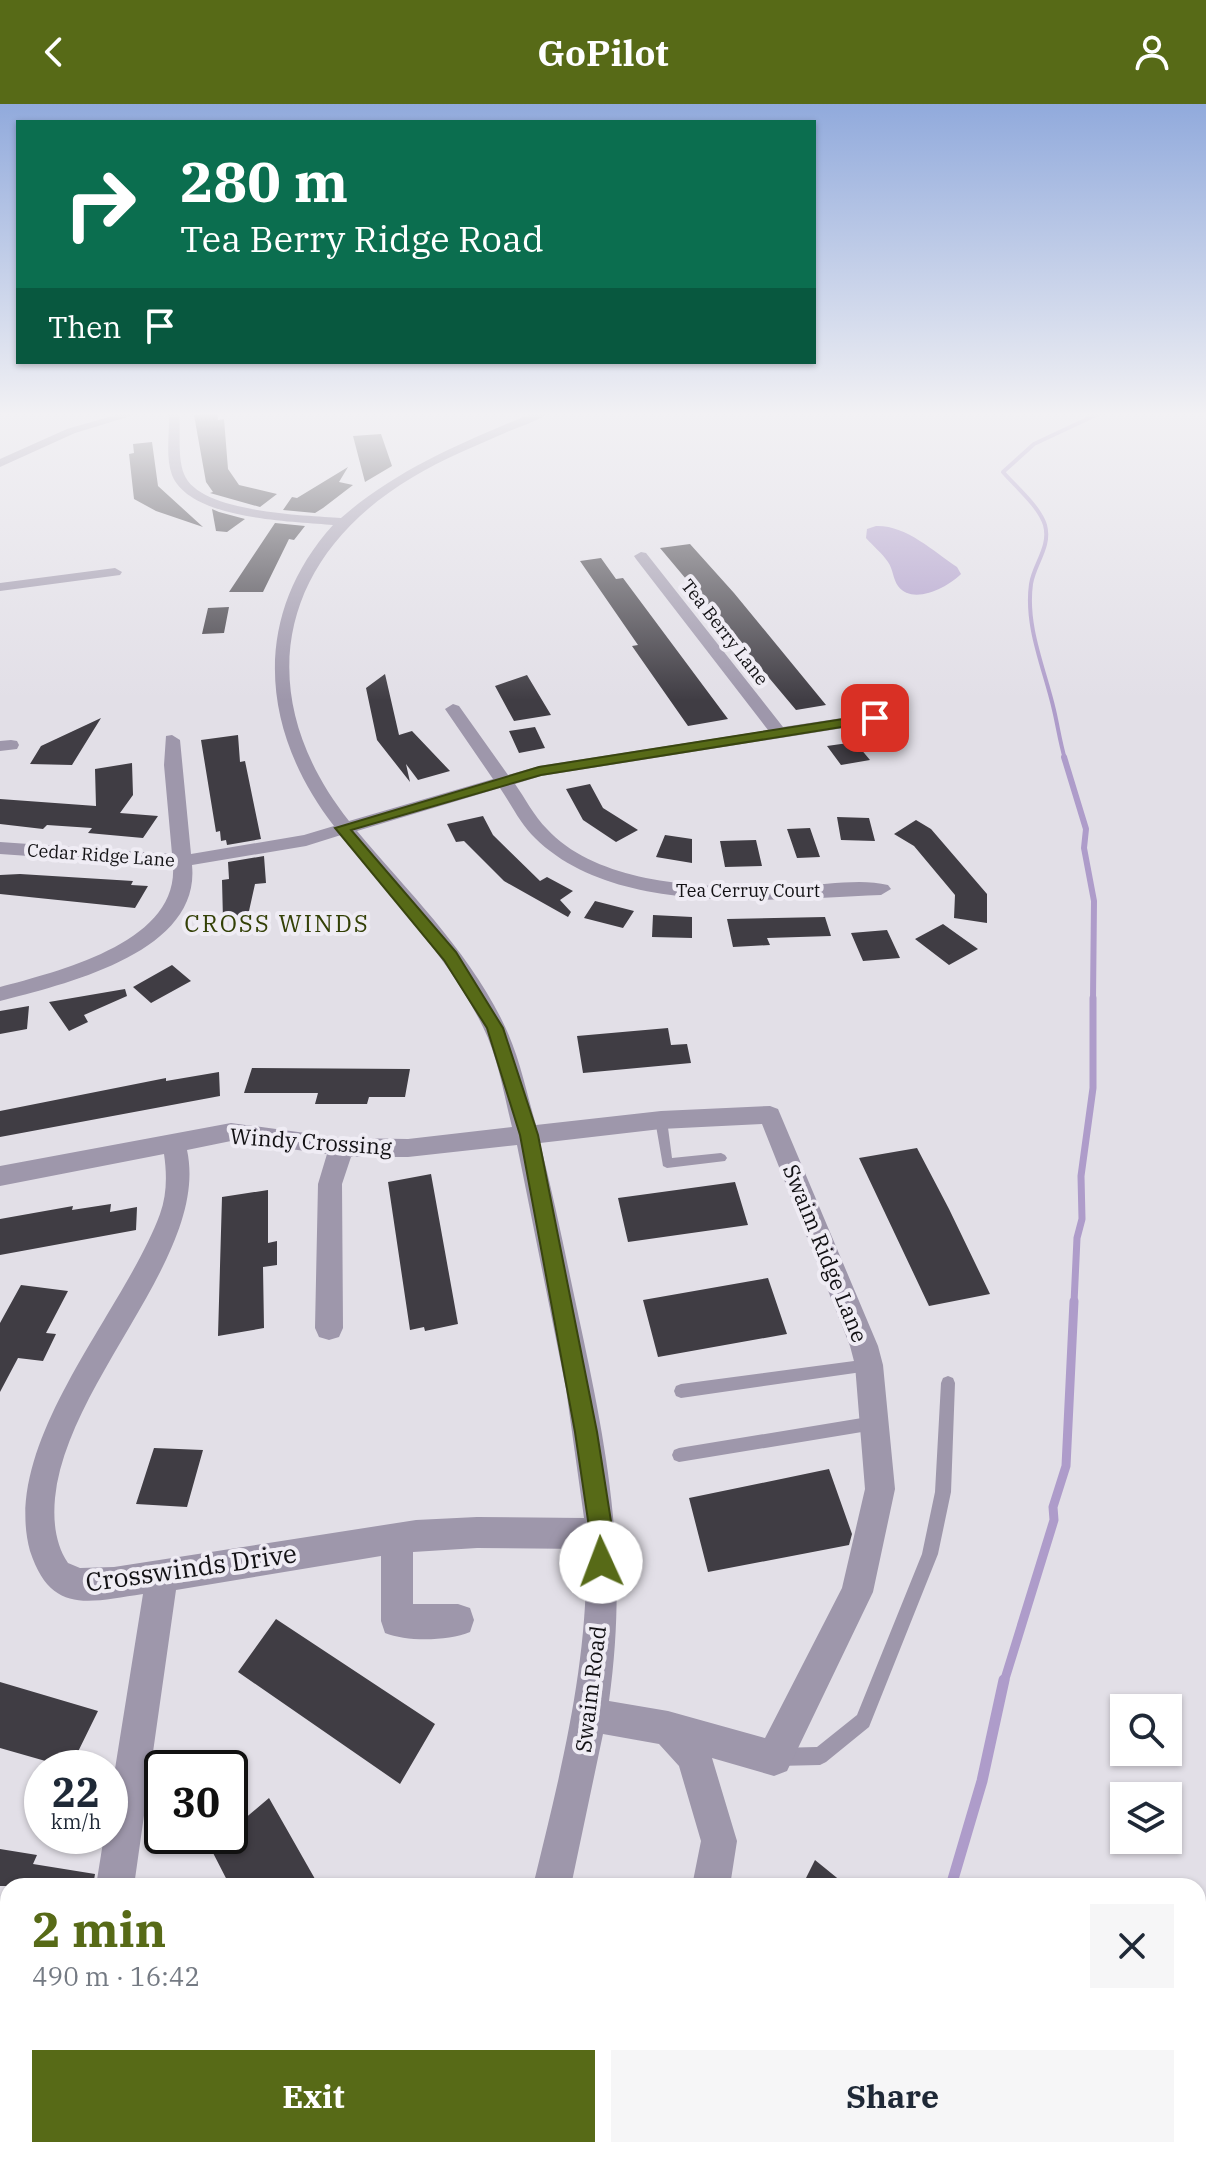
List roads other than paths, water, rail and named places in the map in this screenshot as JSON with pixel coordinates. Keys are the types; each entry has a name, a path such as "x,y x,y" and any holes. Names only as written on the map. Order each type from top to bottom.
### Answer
{"street":[{"path":"241,508 342,522"},
{"name":"Swaim Road","path":"360,508 342,522 321,546 301,582 286,623 282,666 284,720 303,766 342,828 450,956 495,1028 529,1135 586,1432 601,1534 600,1617 591,1715 554,1878"},
{"name":"Tea Berry Lane","path":"641,556 778,732"},
{"path":"0,587 115,572"},
{"name":"Tea Cerruy Court","path":"453,709 541,834 560,851 592,869 670,891 724,893 881,889"},
{"name":"Cedar Ridge Lane","path":"0,848 182,861 306,840 539,771 875,718"},
{"path":"0,994 102,961 163,926 183,890 171,765 172,740"},
{"name":"Swaim Ridge Lane","path":"529,1135 661,1120 770,1115 864,1346 869,1365 880,1489 857,1592 774,1758"},
{"name":"Windy Crossing","path":"0,1176 231,1132 342,1147 408,1148 529,1135"},
{"name":"Crosswinds Drive","path":"174,1145 179,1165 173,1214 59,1421 44,1474 37,1515 38,1529 50,1566 70,1583 162,1577 397,1539 495,1530 601,1534"},
{"path":"329,1328 330,1184 342,1147"},
{"path":"397,1539 397,1621 458,1620"},
{"path":"116,1878 162,1577"},
{"path":"591,1715 668,1728 774,1758"},
{"path":"668,1728 694,1756 719,1841 712,1878"}],"lane":[{"path":"661,1120 667,1163 721,1158"},
{"path":"681,1391 869,1365"},
{"path":"774,1758 820,1756 863,1721 930,1554 943,1492 948,1383"},
{"path":"679,1455 874,1423"}],"waterway":[{"path":"1035,508 1045,525 1046,541 1031,584 1031,616 1065,759"},
{"path":"1064,757 1086,829 1084,848 1094,901 1093,1000"},
{"path":"1074,1303 1077,1238 1082,1219 1081,1176 1093,1088 1093,1000"},
{"path":"1004,1682 1054,1520 1053,1507 1066,1466 1074,1301"},
{"path":"953,1878 982,1781 1004,1680"}],"district":[{"name":"CROSS WINDS","path":"277,923"}]}
